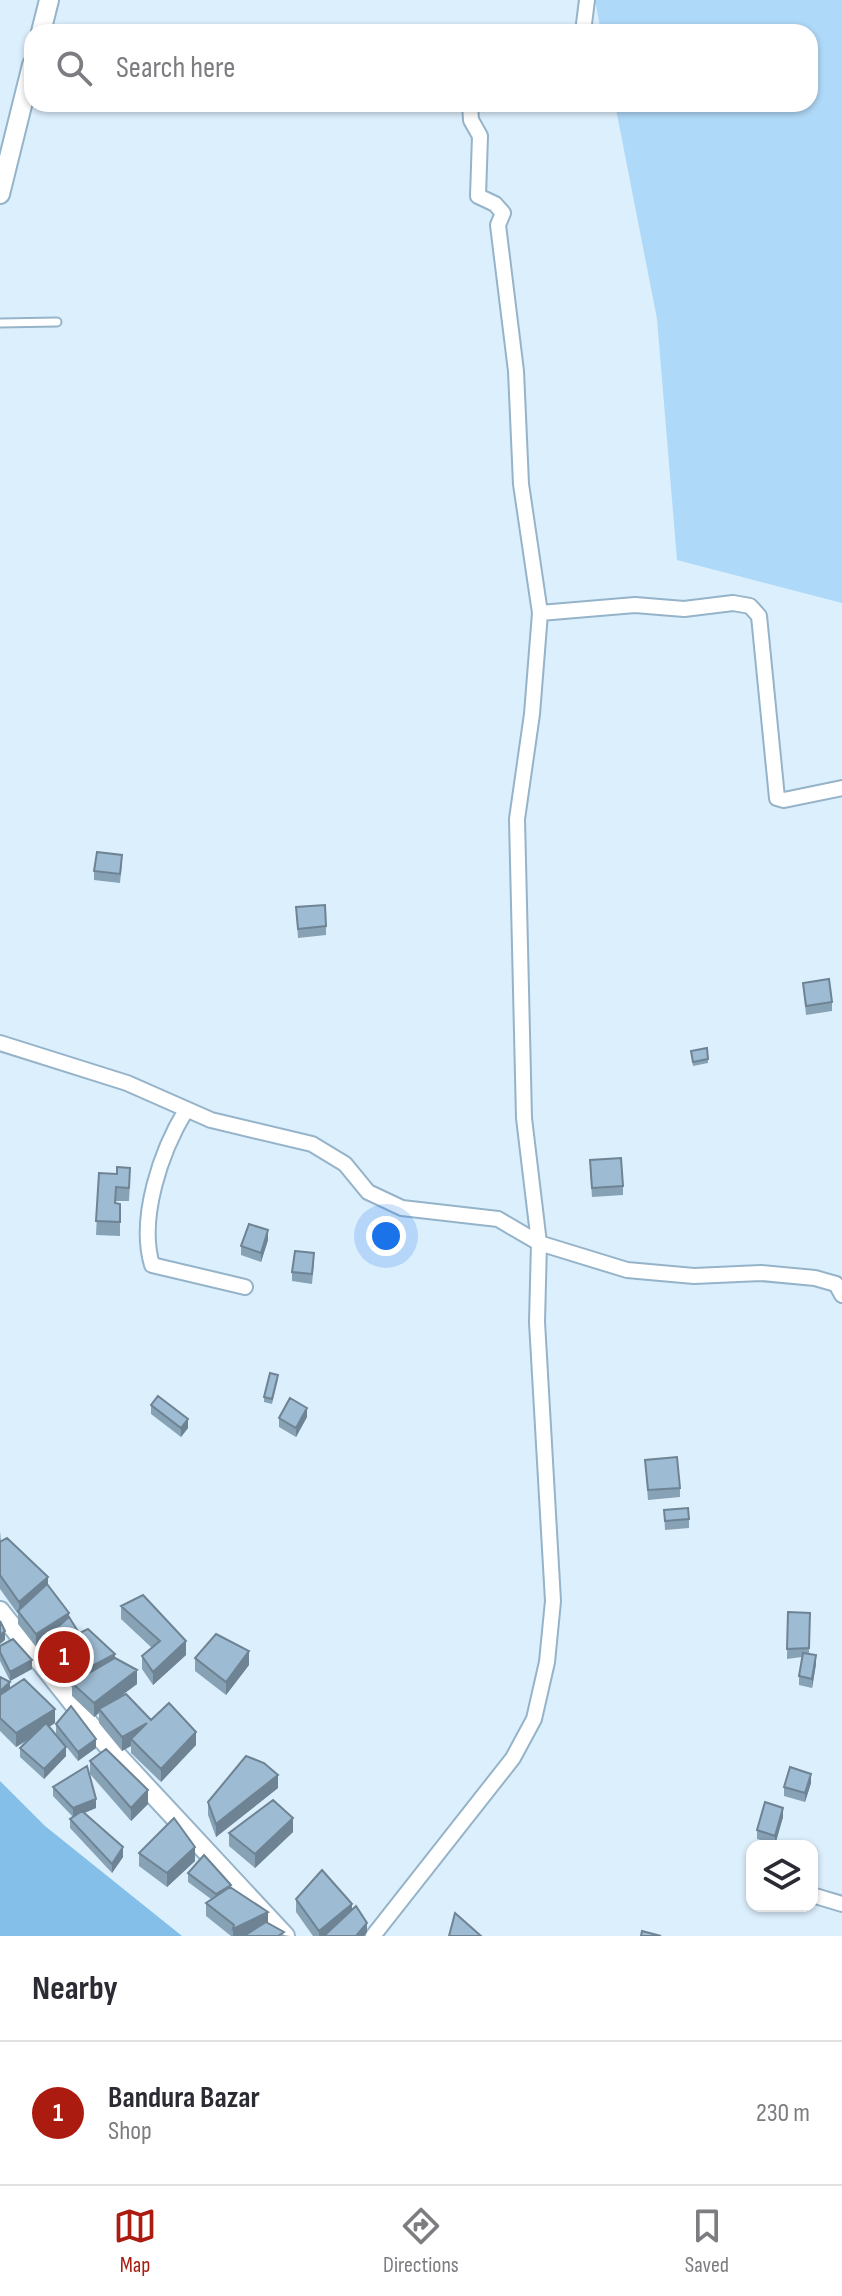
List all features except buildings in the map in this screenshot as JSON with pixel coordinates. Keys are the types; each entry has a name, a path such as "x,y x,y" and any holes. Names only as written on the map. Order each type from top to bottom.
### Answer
{"street":[{"path":"43,24 49,0"},
{"path":"584,24 587,0"},
{"path":"0,194 24,97"},
{"path":"373,1936 513,1758 534,1719 547,1662 553,1601 537,1322 539,1243 524,1118 517,819 532,714 540,613 521,484 516,371 498,225 503,213 495,204 478,196 480,136 471,120 470,112"},
{"path":"540,613 635,605 676,609 733,603 750,606 759,616 777,798 784,800 842,788"},
{"path":"0,1043 117,1079 211,1120 312,1144 345,1164 368,1192 402,1208 498,1219 539,1243 627,1270 694,1276 761,1273 815,1278 836,1284 842,1295"},
{"path":"186,1110 161,1161 148,1226 147,1248 152,1265 245,1287"},
{"path":"0,1611 99,1736 285,1936"},
{"path":"818,1897 842,1904"}],"lane":[{"path":"0,323 57,322"}],"shaded area":[{"path":"595,0 842,0 842,603 677,560 657,319 617,112 818,112 818,24 600,24"},
{"path":"0,1781 45,1826 182,1936 0,1936"}],"place":[{"name":"Bandura Bazar","path":"64,1657"}]}
